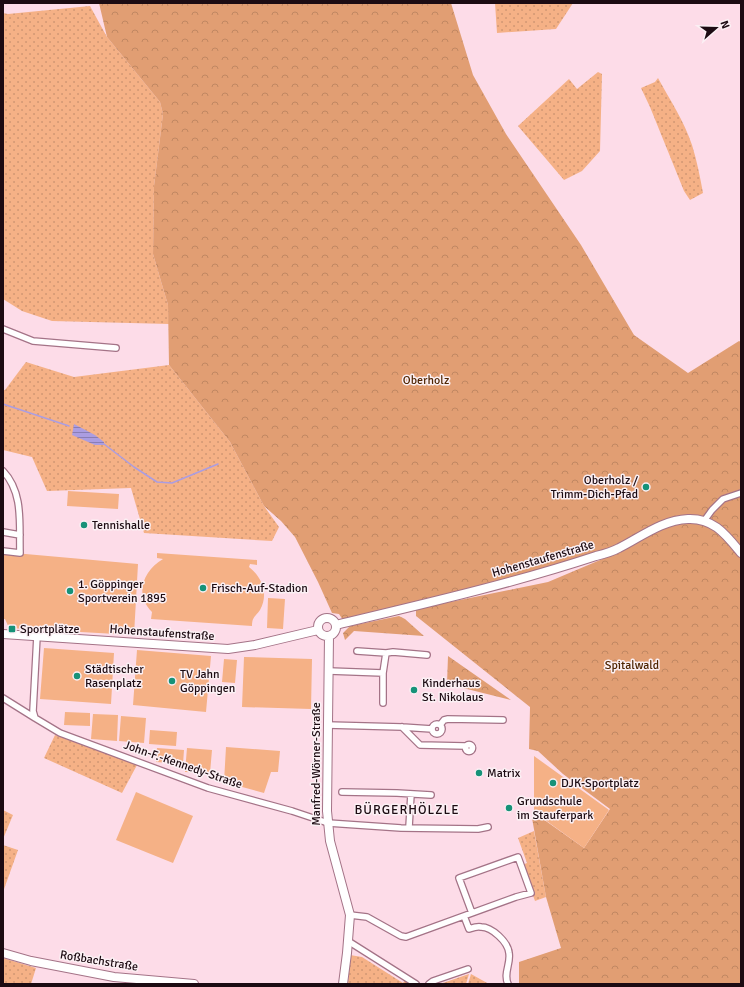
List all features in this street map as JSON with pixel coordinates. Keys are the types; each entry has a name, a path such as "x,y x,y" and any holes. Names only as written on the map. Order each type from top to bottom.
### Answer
{"main road":[{"name":"Hohenstaufenstraße","path":"336,625 542,574 618,549 659,526 671,522 689,519 704,521 714,525 723,531 741,553"},
{"path":"324,618 332,620 336,625 335,631 329,636 322,635 318,630 319,623 324,618"},
{"name":"Hohenstaufenstraße","path":"3,634 228,649 255,645 318,630"},
{"name":"Manfred-Wörner-Straße","path":"329,636 328,823 330,841 350,915 343,984"},
{"name":"Roßbachstraße","path":"3,953 31,961 114,977 194,984"}],"street":[{"path":"3,329 33,341 116,348"},
{"path":"3,471 7,475 16,492 20,513 20,553 3,551"},
{"path":"704,521 723,499 741,493"},
{"path":"3,532 20,535"},
{"path":"35,718 32,711 37,636"},
{"path":"357,651 386,654 393,652 427,655"},
{"path":"383,703 383,673 386,654"},
{"path":"329,671 383,673"},
{"name":"John-F.-Kennedy-Straße","path":"3,698 60,733 204,786 292,811 328,823 394,828 478,829 488,827"},
{"path":"328,725 432,729 434,725 440,725 448,718 503,720"},
{"path":"402,727 420,745 465,746"},
{"path":"342,792 431,795"},
{"path":"409,827 411,794"},
{"path":"350,915 368,917 401,936 406,937 464,916 516,897 531,894 518,857 459,878 472,913"},
{"path":"464,916 469,929 482,926 491,930 506,944 510,954 506,978 508,984"},
{"path":"348,941 416,984"},
{"path":"429,984 433,981 468,969"}],"shaded area":[{"path":"495,3 573,3 556,29 497,33"},
{"path":"90,6 107,37 160,102 163,114 154,186 153,254 168,305 169,324 52,321 22,311 3,299 3,13 8,14"},
{"path":"598,72 602,74 600,151 582,171 564,180 518,126 569,79 577,89"},
{"path":"658,78 685,128 692,145 700,175 703,193 690,200 684,191 641,88 655,82"},
{"path":"26,362 74,377 169,365 230,442 264,506 279,527 272,541 144,533 131,488 47,491 32,457 3,450 3,390 5,390"},
{"path":"74,424 95,435 104,442 104,445 95,445 72,435"},
{"path":"68,491 119,494 118,509 67,506"},
{"name":"1. Göppinger Sportverein 1895","path":"3,552 138,564 134,635 9,628 5,619 3,619"},
{"name":"Frisch-Auf-Stadion","path":"157,553 257,560 257,565 250,564 249,567 261,581 264,598 260,610 253,619 252,626 151,619 152,612 146,605 142,590 143,583 150,570 163,559 157,558"},
{"path":"268,598 285,599 283,629 267,628"},
{"name":"Städtischer Rasenplatz","path":"44,648 114,653 111,704 40,699"},
{"name":"TV Jahn Göppingen","path":"137,650 211,656 206,712 133,705"},
{"path":"244,657 312,659 311,709 242,707"},
{"path":"224,659 237,660 235,683 222,682"},
{"path":"65,712 90,713 90,726 64,725"},
{"path":"93,714 118,715 117,741 91,739"},
{"path":"121,716 146,718 144,743 119,741"},
{"path":"150,730 177,732 176,746 149,744"},
{"path":"55,735 137,765 122,793 44,758"},
{"path":"226,747 280,751 278,772 271,772 264,793 224,782"},
{"path":"157,748 184,750 183,764 156,762"},
{"path":"187,748 212,750 210,773 185,772"},
{"name":"DJK-Sportplatz","path":"534,756 609,810 584,848 534,812"},
{"path":"136,792 193,816 173,863 116,840"},
{"path":"3,810 13,815 3,839"},
{"path":"534,831 546,897 535,901 522,865 527,863 518,838"},
{"path":"3,845 18,850 3,892"},
{"path":"350,955 362,957 403,983 405,980 412,984 348,984"},
{"path":"3,958 36,968 31,984 3,984"},
{"path":"469,974 466,984 440,984"},
{"path":"471,974 489,984 468,984"}],"green space":[{"name":"Oberholz","path":"99,3 451,3 473,75 506,134 581,245 634,335 688,373 739,341 741,342 741,984 519,984 519,962 561,948 546,897 532,818 543,819 584,848 610,809 563,774 538,751 529,749 530,707 416,616 416,609 548,582 619,552 666,526 675,523 690,522 703,524 705,519 691,516 664,521 610,550 538,572 343,620 339,614 332,613 295,537 281,521 264,506 230,442 169,365 168,305 153,254 154,186 163,114 160,102 107,37"},
{"path":"399,616 405,619 424,636 354,631 345,640 343,633 350,626"},
{"path":"448,656 511,700 447,684"}],"waterway":[{"path":"3,404 69,426"},
{"path":"104,444 134,467 157,482 172,483 218,464"}],"place":[{"name":"Oberholz / Trimm-Dich-Pfad","path":"646,487"},
{"name":"Tennishalle","path":"84,525"},
{"name":"Frisch-Auf-Stadion","path":"203,588"},
{"name":"1. Göppinger Sportverein 1895","path":"70,591"},
{"name":"Sportplätze","path":"12,629"},
{"name":"Städtischer Rasenplatz","path":"77,676"},
{"name":"TV Jahn Göppingen","path":"172,681"},
{"name":"Kinderhaus St. Nikolaus","path":"414,690"},
{"name":"Matrix","path":"479,773"},
{"name":"DJK-Sportplatz","path":"553,783"},
{"name":"Grundschule im Stauferpark","path":"509,808"}],"district":[{"name":"BÜRGERHÖLZLE","path":"407,810"}],"park label":[{"name":"Spitalwald","path":"632,665"}]}
